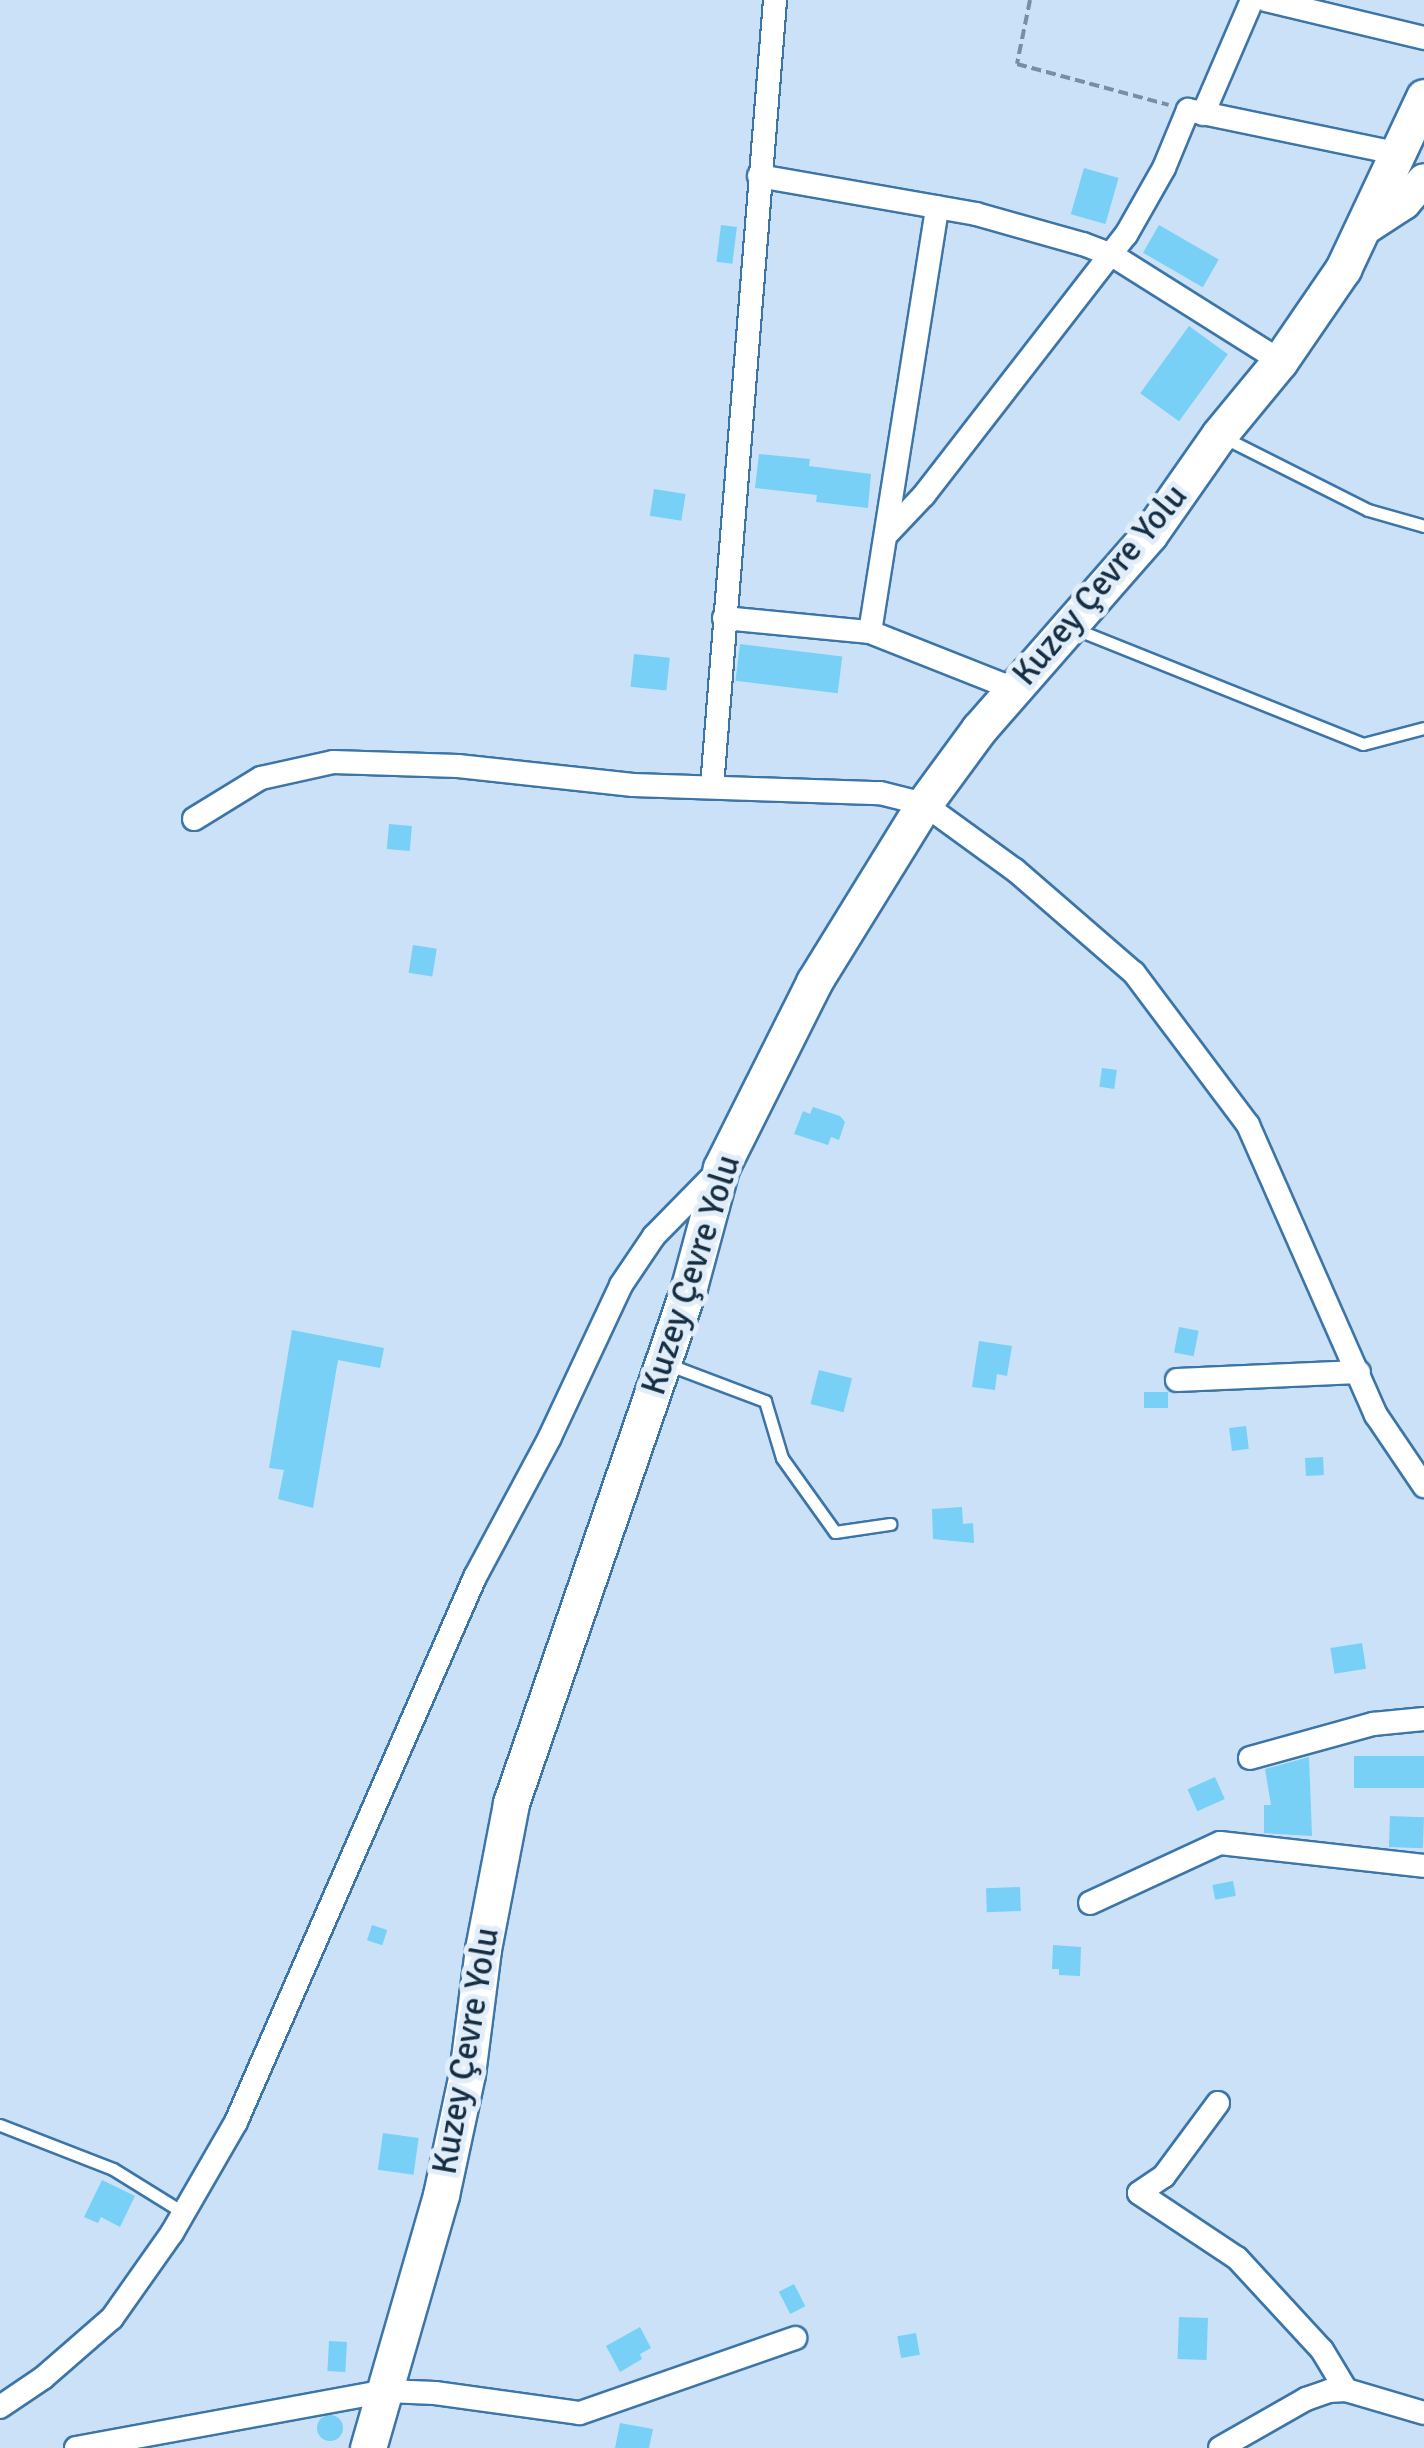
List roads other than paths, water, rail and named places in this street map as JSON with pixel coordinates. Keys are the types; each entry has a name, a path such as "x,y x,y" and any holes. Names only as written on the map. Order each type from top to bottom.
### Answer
{"main road":[{"name":"Kuzey Çevre Yolu","path":"368,2448 440,2194 467,2074 483,1949 511,1803 689,1288 721,1168 814,982 924,804 1014,689 1150,534 1218,435 1280,361 1343,270 1364,229 1412,167 1424,97"}],"street":[{"path":"712,788 775,0"},
{"path":"889,532 1112,255 1196,112 1252,0"},
{"path":"1266,0 1424,38"},
{"path":"1196,112 1412,167"},
{"path":"759,176 937,207 1056,235 1112,255 1280,361"},
{"path":"870,632 889,532 937,207"},
{"path":"724,618 870,632 1014,689"},
{"path":"194,819 261,778 333,762 458,766 633,785 880,793 924,804 1014,870 1134,973 1248,1124 1376,1415 1424,1486"},
{"path":"0,2407 43,2378 112,2318 184,2213 236,2122 475,1577 549,1439 621,1285 654,1236 721,1168"},
{"path":"1177,1380 1360,1372"},
{"path":"1250,1758 1374,1724 1424,1720"},
{"path":"1090,1903 1220,1843 1424,1866"},
{"path":"1218,2103 1164,2176 1140,2193 1237,2258 1322,2350 1346,2390"},
{"path":"76,2448 386,2391 436,2392 580,2414 795,2338"},
{"path":"1220,2448 1306,2399 1346,2390 1424,2413"}],"lane":[{"path":"1218,435 1368,510 1424,526"},
{"path":"1069,626 1363,744 1424,728"},
{"path":"663,1363 765,1400 782,1458 835,1532 890,1524"},
{"path":"0,2125 113,2170 184,2213"}]}
